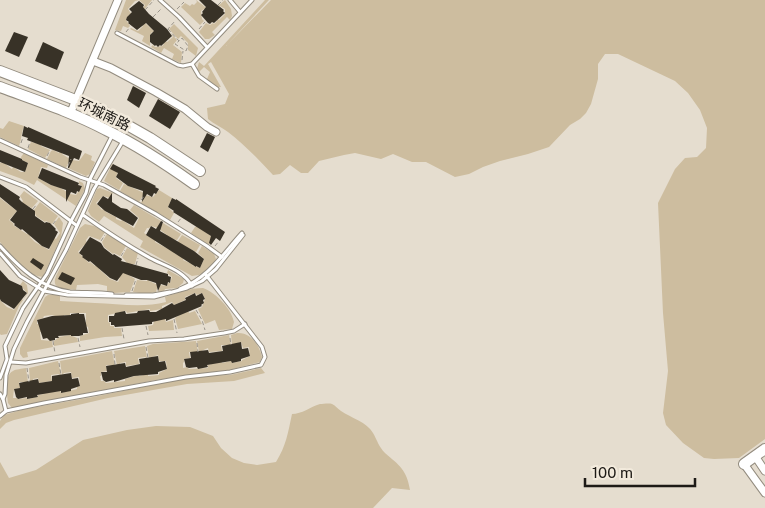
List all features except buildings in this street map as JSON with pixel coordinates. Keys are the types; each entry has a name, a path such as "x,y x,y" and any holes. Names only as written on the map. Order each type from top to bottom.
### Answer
{"main road":[{"name":"环城南路","path":"0,71 92,106 138,130 200,171"},
{"name":"环城南路","path":"0,86 86,120 124,139 166,164 194,184"},
{"path":"86,120 92,106"},
{"path":"744,464 765,449"}],"street":[{"path":"68,113 93,61 117,0"},
{"path":"75,99 117,0"},
{"path":"93,61 111,68 156,92 216,132"},
{"path":"755,456 765,470"},
{"path":"744,464 765,493"}],"lane":[{"path":"160,0 207,47"},
{"path":"230,0 240,12"},
{"path":"117,33 183,66 192,64 252,0"},
{"path":"192,64 198,76 217,89"},
{"path":"0,378 7,359 3,345 23,308 51,267 71,221 86,193 89,181 114,134"},
{"path":"3,399 5,383 17,342 66,250 94,189 124,139"},
{"path":"0,140 89,181 98,183 156,214 207,246 222,258"},
{"path":"0,176 22,185 76,225"},
{"path":"83,215 128,245 180,272 192,285"},
{"path":"0,253 16,273 44,291 68,295 154,297 169,294 192,285 216,269 222,258 242,234"},
{"path":"0,246 24,271 41,282 70,292 131,295 162,294 192,285"},
{"path":"0,416 6,411 186,377 257,367 264,361 265,352 206,276"},
{"path":"11,362 26,363 125,344 230,332 244,324"},
{"path":"0,384 5,383"},
{"path":"0,394 6,411"}],"path":[{"path":"145,10 154,0"},
{"path":"218,5 223,0"},
{"path":"174,12 184,2"},
{"path":"153,17 165,5"},
{"path":"179,17 167,29 179,40"},
{"path":"195,33 205,22"},
{"path":"184,51 175,44 182,38 187,43 187,50 197,59"},
{"path":"183,66 182,58 184,51"},
{"path":"18,148 23,137"},
{"path":"33,209 41,198"},
{"path":"53,224 61,213"},
{"path":"121,256 128,245"},
{"path":"136,265 140,252"},
{"path":"131,295 136,279"},
{"path":"196,310 202,320 205,335"},
{"path":"174,319 178,339"},
{"path":"146,326 148,358"},
{"path":"122,328 125,344"},
{"path":"230,332 231,345"},
{"path":"196,337 198,352"},
{"path":"78,338 81,352"},
{"path":"52,341 61,375"},
{"path":"112,347 116,365"},
{"path":"26,363 29,382"}],"shaded area":[{"path":"126,0 139,0 135,1 128,9 132,15 129,15 126,20 130,26 128,28 123,26 121,31 115,30"},
{"path":"139,0 152,0 144,10 145,5"},
{"path":"196,0 208,9 201,11 204,21 200,25 181,7 185,3 190,6 194,5 197,2"},
{"path":"225,0 231,9 232,16 230,20 227,17 212,32 215,35 205,39 199,32 206,23 214,24 217,21 216,18 219,20 225,14 225,9 218,6"},
{"path":"265,0 269,0 226,46 271,0 765,0 765,439 739,458 704,458 683,443 666,425 663,413 668,371 663,313 658,203 675,169 685,158 697,157 706,148 707,128 700,110 688,93 675,81 618,54 605,54 598,64 598,79 591,104 586,113 570,125 549,147 500,161 469,174 455,177 426,162 412,162 393,154 381,159 355,153 319,161 308,173 301,173 290,165 280,174 273,175 240,142 208,119 207,108 225,104 229,94 211,62 208,64 221,87 217,87 207,79 210,72 204,67 199,72 197,69 199,62 204,66"},
{"path":"144,22 156,33 152,32 150,35 150,46 142,41 144,36 130,29 138,31 143,26 141,23"},
{"path":"174,24 198,48 196,56 188,50 188,43 181,36 178,39 169,29"},
{"path":"171,33 177,40 173,45 182,52 181,63 172,59 174,54 164,48 161,53 151,47 153,45 155,47 162,46 164,40 167,42 173,37"},
{"path":"9,121 24,126 19,146 0,137 0,128 3,129"},
{"path":"31,142 41,144 41,146 50,150 45,158 28,149"},
{"path":"53,150 59,153 63,150 62,154 70,159 66,168 47,159"},
{"path":"24,153 48,165 47,168 41,167 38,178 51,185 76,195 82,186 79,184 79,181 83,183 85,189 76,206 37,180 34,185 0,171 0,163 3,162 12,169 13,167 21,172 25,172 28,163 22,160 21,157"},
{"path":"85,153 92,156 91,160 95,162 90,174 86,176 68,168 72,160 79,161"},
{"path":"112,164 119,168 116,178 123,183 119,190 104,181"},
{"path":"124,184 144,194 139,202 120,191"},
{"path":"100,188 113,193 110,198 103,196 96,203 102,210 134,228 139,218 130,210 134,205 161,221 158,228 151,226 144,233 155,240 155,242 184,258 183,260 200,268 204,259 198,253 202,246 214,254 216,259 210,268 199,275 192,276 140,247 143,241 104,216 99,222 88,211 97,189"},
{"path":"159,190 172,198 168,207 174,213 170,220 141,203 145,195 153,197"},
{"path":"24,191 38,201 32,208 21,203 23,201 20,196"},
{"path":"0,198 17,211 9,220 13,225 27,234 29,231 33,233 30,237 49,250 53,237 56,239 60,233 54,224 59,217 63,223 61,237 43,277 37,276 25,269 0,242"},
{"path":"40,202 58,216 52,224 36,216 34,210"},
{"path":"163,223 181,234 177,240 165,238 167,235 159,229"},
{"path":"85,224 105,232 100,240 89,236 86,240 86,246 84,245 78,252 89,263 95,266 97,263 101,265 99,269 110,279 118,282 120,278 118,277 128,264 122,257 127,248 138,253 135,264 133,264 127,274 135,279 130,292 107,292 107,286 98,284 77,285 76,290 63,289 56,286 55,279 57,274 80,228"},
{"path":"197,226 211,236 212,238 208,245 191,233"},
{"path":"107,234 126,246 120,256 113,254 104,247 102,242"},
{"path":"182,235 200,245 196,252 179,243 178,241"},
{"path":"168,270 184,279 183,283 177,288 158,292 160,285 167,286 170,283 172,277 167,273"},
{"path":"148,277 149,281 158,285 156,292 145,294 133,292 137,280 147,281"},
{"path":"23,281 27,285 28,293 19,306 7,334 1,335 0,300 7,307 14,310 20,298 23,300 27,293 20,285"},
{"path":"203,288 218,297 230,311 234,322 232,329 219,330 215,320 205,324 198,309 202,307 205,299 202,293 197,295 195,293 174,305 172,302 162,306 162,309 127,313 126,311 108,315 110,326 121,328 122,336 80,341 80,336 89,333 88,327 84,325 86,313 70,313 70,315 64,315 64,319 52,315 44,316 37,320 37,324 39,324 43,331 40,332 41,340 52,341 53,347 27,352 28,357 23,358 20,354 20,348 45,297 48,295 60,295 60,301 149,305 166,302 165,297 179,292"},
{"path":"188,310 189,313 195,311 202,324 178,329 175,318"},
{"path":"155,318 165,319 166,322 173,320 174,330 149,331 148,326 153,325"},
{"path":"242,333 254,340 262,357 260,362 229,370 156,380 12,408 8,403 7,381 10,373 16,370 26,368 28,382 19,382 20,388 14,389 13,398 27,399 38,397 38,395 44,393 60,391 61,393 77,389 80,386 79,377 72,378 71,372 62,375 60,361 112,351 115,366 106,365 107,371 101,372 100,376 101,381 106,383 125,381 125,379 138,375 159,375 159,373 167,369 166,361 159,361 158,355 149,358 147,346 153,344 196,341 198,352 189,352 190,358 184,359 183,368 208,368 208,365 221,361 222,363 231,361 232,363 242,361 250,356 249,347 243,348 241,342 232,345 231,335"},
{"path":"70,335 77,338 78,342 54,346 54,341 59,337"},
{"path":"229,335 231,345 221,345 222,351 209,352 208,348 199,352 197,341"},
{"path":"145,346 147,358 138,358 139,364 126,366 126,362 117,365 114,351"},
{"path":"58,361 61,375 51,375 52,381 39,383 38,378 30,382 29,368"},
{"path":"261,368 265,373 234,381 187,384 108,398 14,420 6,423 0,429 0,421 4,415 25,409 200,376 230,375"},
{"path":"320,404 333,405 370,429 383,451 398,465 407,477 410,490 392,488 373,508 0,508 0,462 9,478 36,470 83,440 127,430 156,426 190,427 213,436 221,448 232,458 244,463 257,465 276,462 288,433 292,414"}]}
